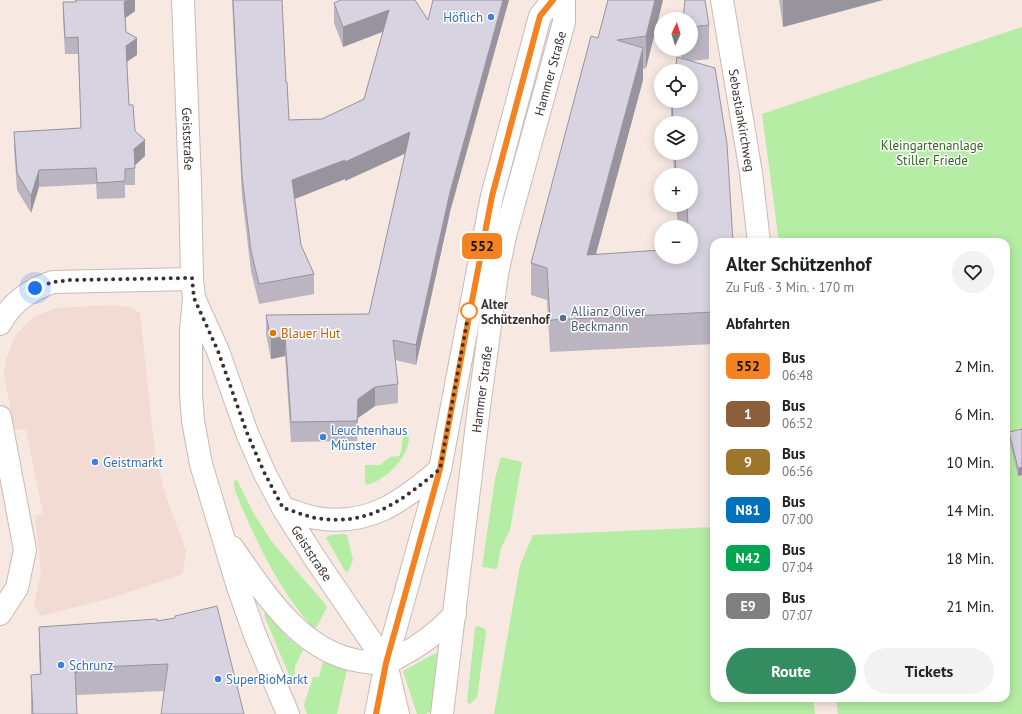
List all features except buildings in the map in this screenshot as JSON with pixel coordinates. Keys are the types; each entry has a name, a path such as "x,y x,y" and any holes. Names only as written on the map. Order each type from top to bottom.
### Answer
{"street":[{"name":"Geiststraße","path":"182,0 193,288 191,330 191,394 193,420 201,464 254,635 288,714"},
{"name":"Hammer Straße","path":"376,714 386,663 440,469 492,196 540,16 553,0"},
{"name":"Hammer Straße","path":"442,714 479,408 497,274 508,225 564,22 564,0"},
{"name":"Sebastiankirchweg","path":"722,0 751,173 759,238"},
{"path":"0,324 5,314 17,301 35,288 53,282 193,288"},
{"name":"Geiststraße","path":"193,288 218,351 247,433 264,472 283,508 386,663 398,714"},
{"path":"0,417 25,550 17,588 0,614"},
{"path":"283,508 315,518 347,520 371,516 396,503 440,469"},
{"path":"222,533 283,614 304,636 319,646 336,654 360,661 386,663 432,637 455,614"}],"shaded area":[{"name":"Geistmarkt","path":"114,305 129,307 140,313 155,453 165,494 186,551 183,574 111,598 41,616 34,604 41,572 35,516 43,513 26,430 14,429 4,375 6,360 15,336 32,318 55,308"}],"green space":[{"name":"Kleingartenanlage Stiller Friede","path":"1022,27 1022,714 838,714 836,702 1010,702 1010,238 778,238 762,114"},
{"path":"403,435 409,437 408,445 401,460 389,473 367,485 365,483 365,465 380,465 390,457 399,456 401,452"},
{"path":"501,457 522,462 510,530 501,548 497,569 482,567 495,479"},
{"path":"237,480 254,514 272,542 327,607 315,630 290,598 269,564 235,491 234,481"},
{"path":"710,527 710,702 814,702 815,714 494,714 520,565 533,535"},
{"path":"330,535 347,535 353,560 348,572 345,571 326,538"},
{"path":"267,611 271,613 287,637 303,650 295,666 294,683 292,682 264,615"},
{"path":"478,626 485,629 486,633 477,697 469,705 467,701 475,628"},
{"path":"437,653 439,656 432,711 425,714 417,714 403,671"},
{"path":"323,662 347,669 337,714 307,714 304,705 313,677 319,677"}],"bus line":[{"name":"552","path":"376,714 386,663 440,469 468,313 492,196 540,16 553,0"}],"place":[{"name":"Höflich","path":"491,17"},
{"name":"Alter Schützenhof","path":"469,311"},
{"name":"Allianz Oliver Beckmann","path":"563,318"},
{"name":"Blauer Hut","path":"273,333"},
{"name":"Leuchtenhaus Münster","path":"323,437"},
{"name":"Geistmarkt","path":"95,462"},
{"name":"Schrunz","path":"61,665"},
{"name":"SuperBioMarkt","path":"218,679"}],"route":[{"path":"35,288 53,282 71,280 192,278 194,298 218,351 247,433 264,472 283,508 315,518 347,520 371,516 396,503 418,488 440,469 469,311"}]}
